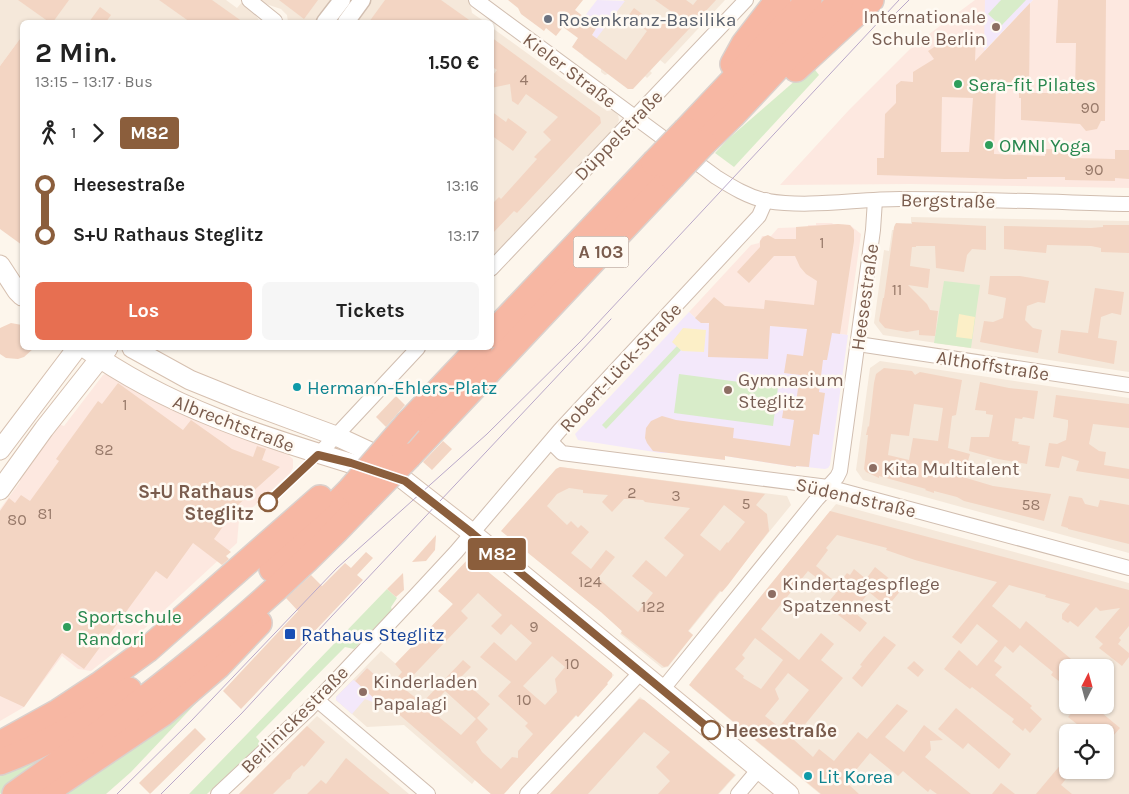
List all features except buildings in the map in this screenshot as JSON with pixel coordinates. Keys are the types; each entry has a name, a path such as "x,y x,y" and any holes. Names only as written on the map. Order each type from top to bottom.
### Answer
{"highway":[{"path":"710,103 744,44 778,0"},
{"name":"A 103","path":"340,527 409,456 695,136 710,103 809,0"},
{"name":"A 103","path":"494,332 695,136 733,115 841,0"},
{"path":"733,115 792,73 871,0"},
{"path":"15,794 76,751 306,511 382,440 409,422 477,350"},
{"path":"0,744 58,712 99,685 165,660 240,620 340,527"},
{"path":"44,794 162,714 218,666 300,578 340,527"},
{"path":"0,762 30,750 79,724 114,701 165,660"}],"main road":[{"path":"0,264 20,273"},
{"path":"0,264 20,294"},
{"path":"0,450 75,350"},
{"name":"Albrechtstraße","path":"136,350 190,380 247,404 336,436 379,456 404,480 472,533 789,794"},
{"path":"0,490 44,429 104,353"},
{"name":"Albrechtstraße","path":"104,353 147,387 197,411 318,455 404,480"}],"street":[{"path":"249,0 274,20"},
{"path":"327,20 342,0"},
{"path":"347,20 362,0"},
{"name":"Kieler Straße","path":"476,0 716,177 739,192 766,200"},
{"name":"Düppelstraße","path":"494,266 746,0"},
{"name":"Bergstraße","path":"766,200 786,203 900,199 1129,204"},
{"name":"Robert-Lück-Straße","path":"472,533 551,442 760,216 766,200"},
{"name":"Heesestraße","path":"662,690 840,471 873,230 875,200"},
{"name":"Althoffstraße","path":"858,344 1129,385"},
{"path":"318,455 416,350"},
{"path":"336,436 336,459"},
{"name":"Südendstraße","path":"551,442 562,453 828,487 1129,568"},
{"name":"Berlinickestraße","path":"218,794 317,700 472,533"},
{"path":"528,794 641,672"},
{"path":"317,700 428,794"},
{"path":"738,794 759,769"}],"shaded area":[{"path":"0,0 226,0 237,8 242,2 252,9 259,20 20,20 20,39 0,66"},
{"path":"258,0 333,0 316,20 288,20 287,15 281,9"},
{"path":"369,0 468,0 472,13 482,20 354,20"},
{"path":"597,0 625,1 596,39 592,35 597,27 584,17"},
{"path":"624,0 725,0 665,64 660,60 650,71 652,73 647,78 645,76 628,89 608,74 605,75 601,72 601,69 583,56"},
{"path":"975,0 985,0 985,51 1033,0 1129,0 1129,188 911,184 780,185 849,110 913,46"},
{"name":"Internationale Schule Berlin","path":"985,0 1033,0 984,51"},
{"path":"494,29 607,111 613,110 618,115 619,120 616,127 494,256"},
{"path":"911,217 1129,221 1129,372 883,335 874,323 884,250 889,251 892,230 894,230 895,224 911,223"},
{"path":"816,223 850,225 861,234 847,335 789,327 701,323 689,312 751,245 759,243 762,236 771,236 778,228 808,227 808,225 816,225"},
{"name":"Gymnasium Steglitz","path":"689,312 701,323 789,327 848,335 830,465 828,468 796,467 725,456 725,460 672,451 661,453 578,440 575,434"},
{"path":"880,361 1129,398 1129,553 863,480 856,470 870,368"},
{"path":"108,373 192,418 285,452 293,459 293,468 290,473 239,520 237,543 144,629 91,671 78,669 62,656 24,707 0,721 0,509 20,482 20,474 56,427 64,426 103,375"},
{"path":"560,467 787,496 791,505 689,631 693,635 668,667 662,668 620,634 622,631 601,612 503,532 556,469"},
{"path":"836,504 1129,583 1129,794 820,794 692,688 691,682"},
{"path":"470,557 614,675 578,717 576,716 540,754 491,794 475,780 472,784 404,725 367,727 336,700 336,697 381,651 396,664 453,604 439,591"},
{"name":"Kinderladen Papalagi","path":"367,668 389,687 375,703 365,699 352,714 336,700 336,697"},
{"path":"640,697 736,775 719,794 550,794"},
{"path":"317,716 409,794 239,794"}],"green space":[{"path":"1001,0 1026,0 1001,26 988,14"},
{"path":"812,66 819,75 734,167 715,153 728,139"},
{"path":"944,281 980,285 971,348 934,343"},
{"path":"677,346 681,350 606,429 602,425"},
{"path":"679,374 778,387 773,426 674,413"},
{"path":"387,589 397,598 391,607 392,610 354,649 345,647 256,737 261,743 207,794 189,794"},
{"path":"194,694 199,700 131,772 106,794 59,794"},
{"path":"64,742 15,784 0,794 0,769"}],"sand":[{"path":"959,314 975,317 972,339 956,337"},
{"path":"683,328 706,330 704,352 682,351 672,342"}],"tram line":[{"path":"117,794 192,720 337,568 487,434 581,341 899,0"},
{"path":"896,13 909,0"},
{"path":"161,794 242,713 611,319"}],"bus line":[{"name":"M82","path":"268,502 318,455 351,463 404,480 472,533 711,730"}],"place":[{"name":"Rosenkranz-Basilika","path":"548,19"},
{"name":"Internationale Schule Berlin","path":"996,27"},
{"name":"Sera-fit Pilates","path":"958,84"},
{"name":"OMNI Yoga","path":"989,145"},
{"name":"Hermann-Ehlers-Platz","path":"297,387"},
{"name":"Gymnasium Steglitz","path":"728,390"},
{"name":"Kita Multitalent","path":"873,468"},
{"name":"S+U Rathaus Steglitz","path":"268,502"},
{"name":"Kindertagespflege Spatzennest","path":"772,594"},
{"name":"Sportschule Randori","path":"67,627"},
{"name":"Rathaus Steglitz","path":"290,634"},
{"name":"Kinderladen Papalagi","path":"363,692"},
{"name":"Heesestraße","path":"711,730"},
{"name":"Lit Korea","path":"808,776"}]}
